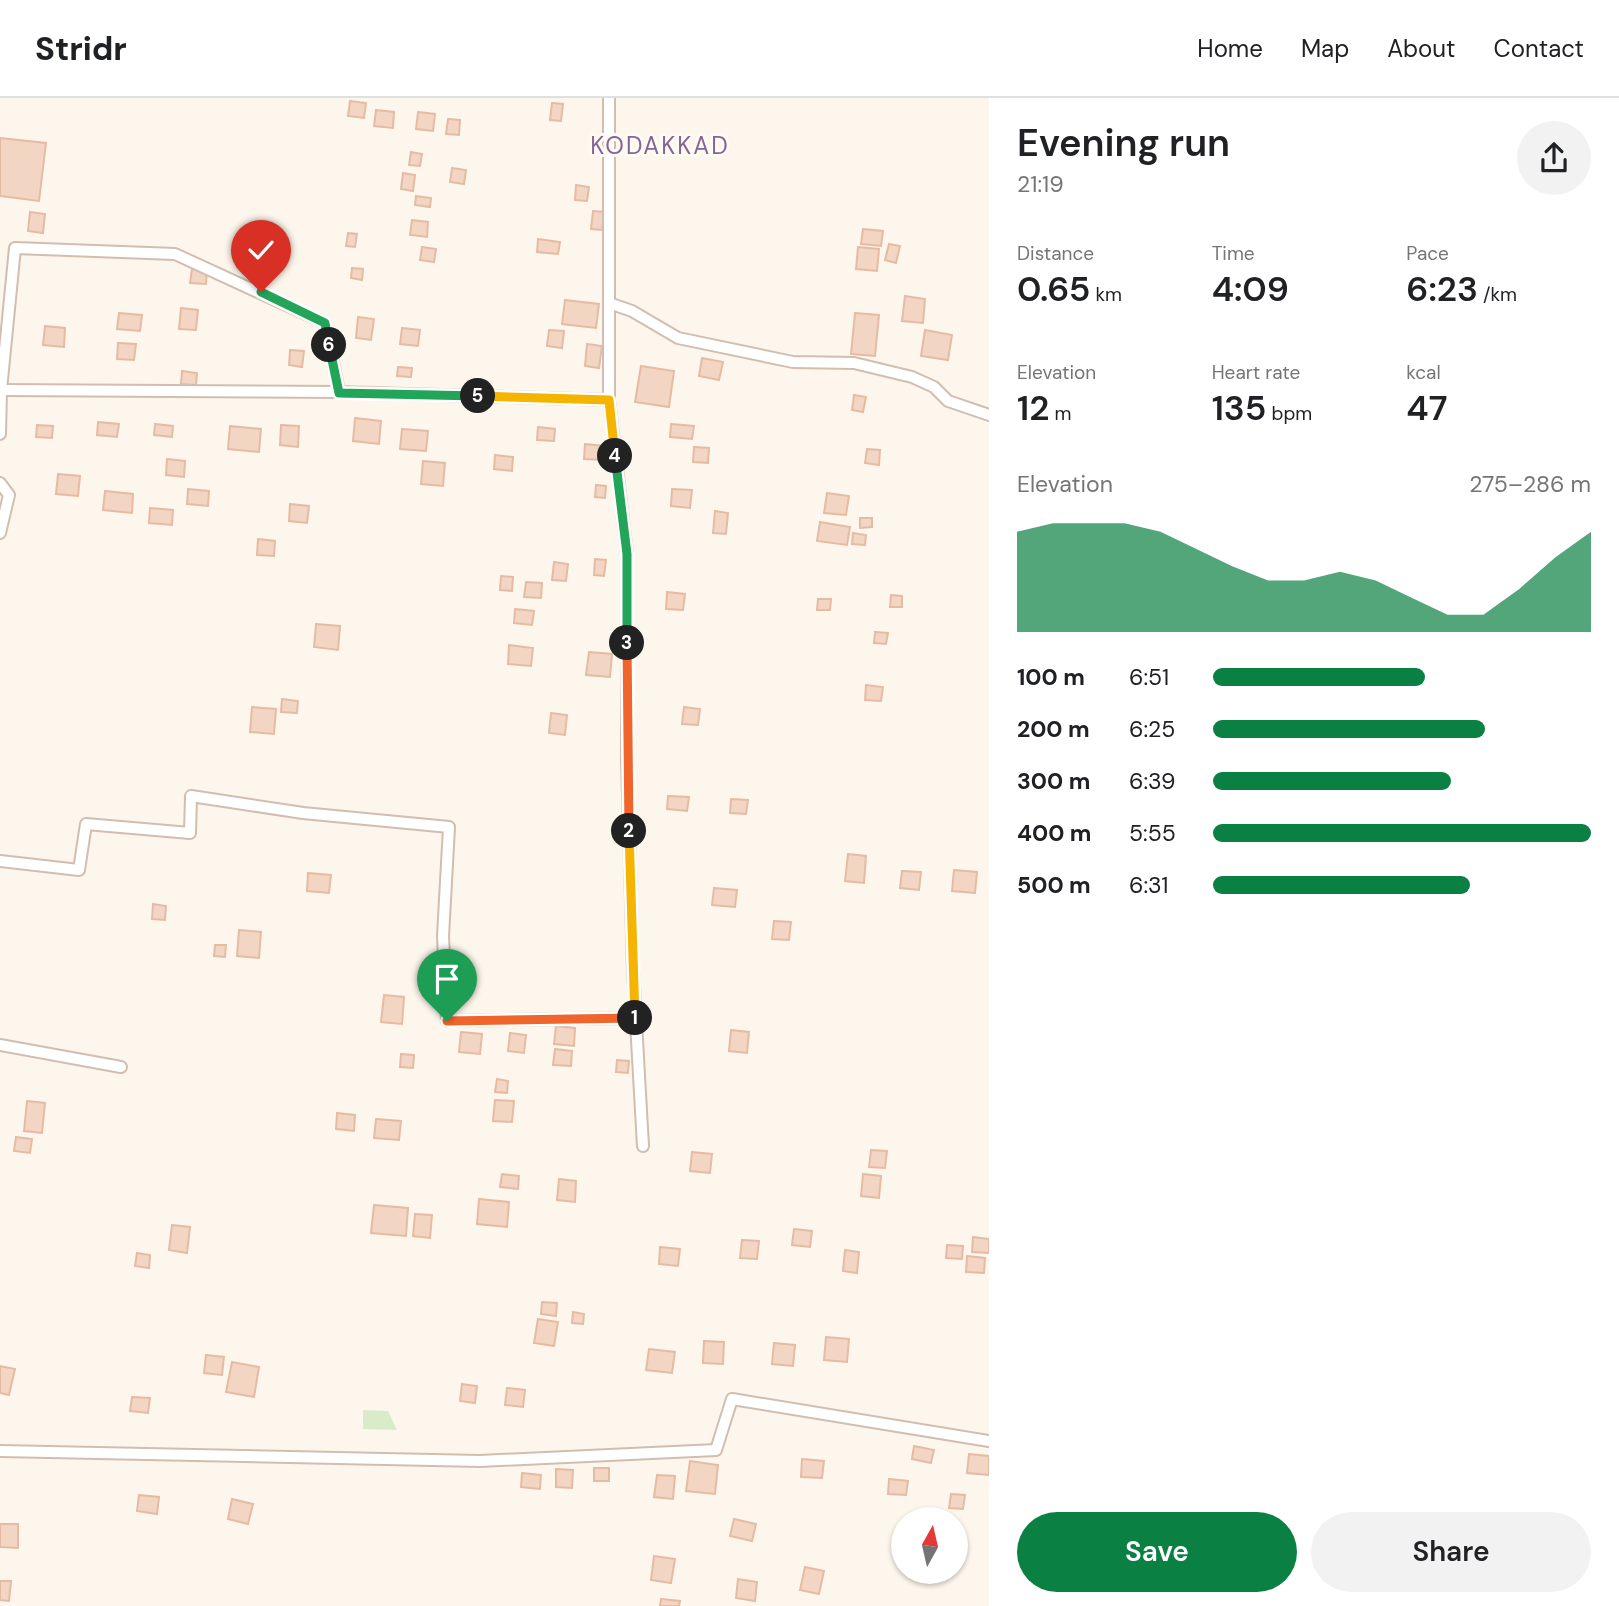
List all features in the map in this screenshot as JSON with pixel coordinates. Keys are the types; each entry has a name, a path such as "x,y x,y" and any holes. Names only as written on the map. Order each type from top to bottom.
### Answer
{"street":[{"path":"609,98 609,400 627,554 627,761 643,1146"},
{"path":"0,434 0,390 15,248 175,254 261,292 325,323 339,393"},
{"path":"609,303 632,311 678,338 793,362 855,363 912,377 934,387 947,401 989,415"},
{"path":"0,390 339,393 609,400"},
{"path":"0,483 9,495 0,533"},
{"path":"0,861 79,870 86,824 190,833 191,796 303,813 449,827 443,936 447,1021 636,1018"},
{"path":"0,1045 121,1067"},
{"path":"0,1451 480,1461 716,1450 732,1399 989,1441"}],"green space":[{"path":"363,1410 388,1411 397,1430 363,1429"}],"building":[{"path":"350,101 366,103 364,118 348,116"},
{"path":"552,103 563,104 561,121 550,120"},
{"path":"376,110 394,112 393,128 374,126"},
{"path":"418,112 435,114 433,131 416,129"},
{"path":"448,119 460,120 459,135 446,134"},
{"path":"0,138 46,143 39,201 0,196"},
{"path":"411,152 422,154 420,166 409,165"},
{"path":"452,168 466,170 464,184 450,182"},
{"path":"403,173 415,175 413,191 401,189"},
{"path":"576,185 589,187 587,201 575,200"},
{"path":"416,196 431,198 430,207 415,205"},
{"path":"593,211 604,212 602,230 591,229"},
{"path":"30,212 45,214 43,233 28,231"},
{"path":"412,220 428,222 427,237 410,235"},
{"path":"863,229 883,231 881,246 861,244"},
{"path":"348,233 357,234 355,247 346,246"},
{"path":"538,239 560,242 558,254 537,252"},
{"path":"889,244 900,246 896,263 885,260"},
{"path":"422,247 436,249 434,262 420,260"},
{"path":"858,247 879,249 877,271 856,269"},
{"path":"352,268 363,269 362,280 351,278"},
{"path":"192,269 207,270 206,284 190,283"},
{"path":"905,296 925,299 923,323 902,321"},
{"path":"565,300 599,304 596,328 562,324"},
{"path":"181,308 198,310 196,330 179,329"},
{"path":"119,313 142,315 140,331 117,329"},
{"path":"855,313 879,315 875,356 851,354"},
{"path":"358,317 374,319 371,340 356,338"},
{"path":"45,326 65,328 64,347 43,345"},
{"path":"402,328 420,330 418,346 400,344"},
{"path":"549,330 564,331 562,348 547,346"},
{"path":"925,330 952,335 948,360 921,356"},
{"path":"118,343 136,344 134,360 117,359"},
{"path":"587,344 602,346 599,368 585,366"},
{"path":"290,350 304,351 302,367 289,365"},
{"path":"702,358 723,362 719,380 699,376"},
{"path":"641,366 674,371 669,407 635,402"},
{"path":"398,367 412,368 411,377 397,376"},
{"path":"182,371 197,373 196,385 181,384"},
{"path":"854,395 866,397 863,412 852,410"},
{"path":"355,418 381,421 379,444 353,441"},
{"path":"98,422 119,424 117,437 97,435"},
{"path":"155,424 173,426 172,437 154,435"},
{"path":"671,424 694,426 692,439 670,437"},
{"path":"37,425 53,426 52,438 36,437"},
{"path":"281,425 299,426 298,447 280,445"},
{"path":"230,426 261,429 259,452 228,449"},
{"path":"538,427 555,429 554,441 537,440"},
{"path":"402,429 428,431 426,451 400,449"},
{"path":"585,444 604,446 603,460 584,459"},
{"path":"694,447 709,448 708,463 693,462"},
{"path":"867,449 880,450 879,465 865,463"},
{"path":"495,455 513,457 512,471 494,469"},
{"path":"167,459 185,461 184,477 166,475"},
{"path":"423,461 445,463 443,486 421,484"},
{"path":"58,474 80,476 78,496 56,494"},
{"path":"596,485 606,486 605,498 595,497"},
{"path":"188,489 209,491 208,506 187,504"},
{"path":"672,489 692,490 690,508 671,506"},
{"path":"105,491 133,494 132,513 103,510"},
{"path":"827,493 849,496 846,515 824,513"},
{"path":"290,504 309,506 307,523 289,521"},
{"path":"150,508 173,510 172,525 149,523"},
{"path":"715,511 728,513 726,534 713,533"},
{"path":"860,518 872,518 872,527 860,528"},
{"path":"820,522 850,527 847,545 817,541"},
{"path":"853,533 866,535 865,545 852,544"},
{"path":"258,539 275,541 274,556 257,555"},
{"path":"595,559 606,560 604,576 594,575"},
{"path":"554,562 568,564 566,581 552,580"},
{"path":"501,576 513,577 512,591 500,590"},
{"path":"526,582 542,583 541,598 524,597"},
{"path":"667,592 685,594 683,610 666,609"},
{"path":"891,595 902,596 902,607 890,607"},
{"path":"818,599 831,599 830,610 817,610"},
{"path":"515,609 534,611 532,625 514,623"},
{"path":"316,624 340,626 338,650 314,647"},
{"path":"875,632 888,633 886,644 874,643"},
{"path":"509,645 533,648 531,666 508,664"},
{"path":"589,652 612,654 610,677 586,675"},
{"path":"866,685 883,687 881,701 865,700"},
{"path":"282,699 298,701 297,713 281,712"},
{"path":"252,707 276,709 274,734 250,732"},
{"path":"684,707 700,709 698,725 682,724"},
{"path":"551,713 567,715 565,735 549,733"},
{"path":"668,796 689,797 687,811 667,809"},
{"path":"731,799 748,800 746,814 730,813"},
{"path":"848,854 866,856 864,883 845,881"},
{"path":"954,870 977,872 975,893 952,891"},
{"path":"902,871 921,872 919,890 900,888"},
{"path":"308,873 331,875 329,893 307,891"},
{"path":"714,888 737,890 735,907 712,905"},
{"path":"153,904 166,906 165,920 152,919"},
{"path":"774,921 791,922 789,940 772,939"},
{"path":"239,930 261,932 259,958 237,956"},
{"path":"215,945 226,945 225,957 214,956"},
{"path":"384,995 404,997 402,1024 381,1022"},
{"path":"556,1026 575,1028 574,1046 554,1044"},
{"path":"731,1030 749,1032 747,1053 729,1051"},
{"path":"461,1032 482,1034 480,1054 459,1052"},
{"path":"510,1033 526,1035 524,1053 508,1051"},
{"path":"555,1049 572,1051 571,1066 553,1065"},
{"path":"401,1054 414,1055 413,1068 400,1067"},
{"path":"617,1060 629,1061 628,1073 616,1072"},
{"path":"497,1079 508,1081 507,1093 495,1092"},
{"path":"495,1100 514,1101 512,1122 493,1121"},
{"path":"27,1101 45,1103 42,1133 24,1131"},
{"path":"337,1113 355,1115 354,1131 336,1129"},
{"path":"376,1119 401,1121 399,1140 374,1138"},
{"path":"16,1137 32,1139 30,1153 14,1151"},
{"path":"871,1150 887,1151 885,1168 869,1167"},
{"path":"692,1152 712,1154 710,1173 690,1171"},
{"path":"502,1174 519,1176 518,1189 500,1187"},
{"path":"863,1174 881,1176 879,1198 861,1196"},
{"path":"559,1179 576,1181 575,1202 557,1200"},
{"path":"479,1199 509,1202 507,1227 477,1224"},
{"path":"374,1205 408,1208 406,1236 371,1233"},
{"path":"415,1214 432,1215 430,1238 413,1236"},
{"path":"172,1225 190,1227 187,1253 169,1250"},
{"path":"794,1229 812,1231 810,1247 792,1245"},
{"path":"973,1237 989,1239 989,1253 972,1252"},
{"path":"742,1240 759,1241 757,1259 740,1258"},
{"path":"947,1245 963,1246 962,1259 946,1258"},
{"path":"660,1247 680,1249 678,1266 659,1264"},
{"path":"845,1250 859,1252 857,1273 843,1271"},
{"path":"137,1253 150,1255 149,1268 135,1266"},
{"path":"967,1256 985,1258 984,1273 966,1272"},
{"path":"542,1302 557,1303 556,1316 541,1314"},
{"path":"573,1312 584,1314 583,1324 572,1323"},
{"path":"538,1319 558,1322 554,1346 534,1343"},
{"path":"826,1337 849,1339 847,1362 824,1360"},
{"path":"704,1341 724,1342 723,1364 703,1363"},
{"path":"774,1343 795,1345 793,1366 772,1364"},
{"path":"649,1349 675,1352 672,1373 646,1370"},
{"path":"206,1355 224,1357 222,1375 204,1373"},
{"path":"232,1362 259,1367 254,1397 226,1392"},
{"path":"0,1366 15,1369 9,1395 0,1393"},
{"path":"462,1384 477,1386 475,1403 460,1401"},
{"path":"507,1388 525,1390 523,1407 505,1405"},
{"path":"132,1397 150,1398 148,1413 130,1411"},
{"path":"914,1446 934,1450 931,1463 912,1459"},
{"path":"969,1454 989,1456 989,1475 967,1473"},
{"path":"802,1459 824,1461 822,1478 801,1477"},
{"path":"690,1461 718,1465 715,1494 686,1491"},
{"path":"594,1468 609,1468 609,1481 594,1481"},
{"path":"556,1469 573,1470 572,1488 556,1487"},
{"path":"522,1473 541,1475 540,1489 521,1487"},
{"path":"657,1475 675,1476 673,1499 654,1497"},
{"path":"889,1479 908,1481 906,1495 888,1494"},
{"path":"951,1494 965,1495 963,1507 949,1507"},
{"path":"139,1495 159,1497 157,1514 137,1511"},
{"path":"232,1499 253,1504 248,1524 228,1519"},
{"path":"734,1519 756,1524 752,1541 730,1536"},
{"path":"0,1524 18,1524 18,1548 0,1547"},
{"path":"654,1556 675,1559 671,1583 651,1580"},
{"path":"805,1567 824,1571 819,1594 800,1590"},
{"path":"738,1579 757,1582 755,1601 736,1598"},
{"path":"0,1581 11,1581 9,1601 0,1600"},
{"path":"661,1599 680,1601 679,1606 660,1606"}],"district":[{"name":"KODAKKAD","path":"660,145"}],"route":[{"path":"261,292 325,323 339,393 609,400 627,554 627,761 636,1018 447,1021"}]}
